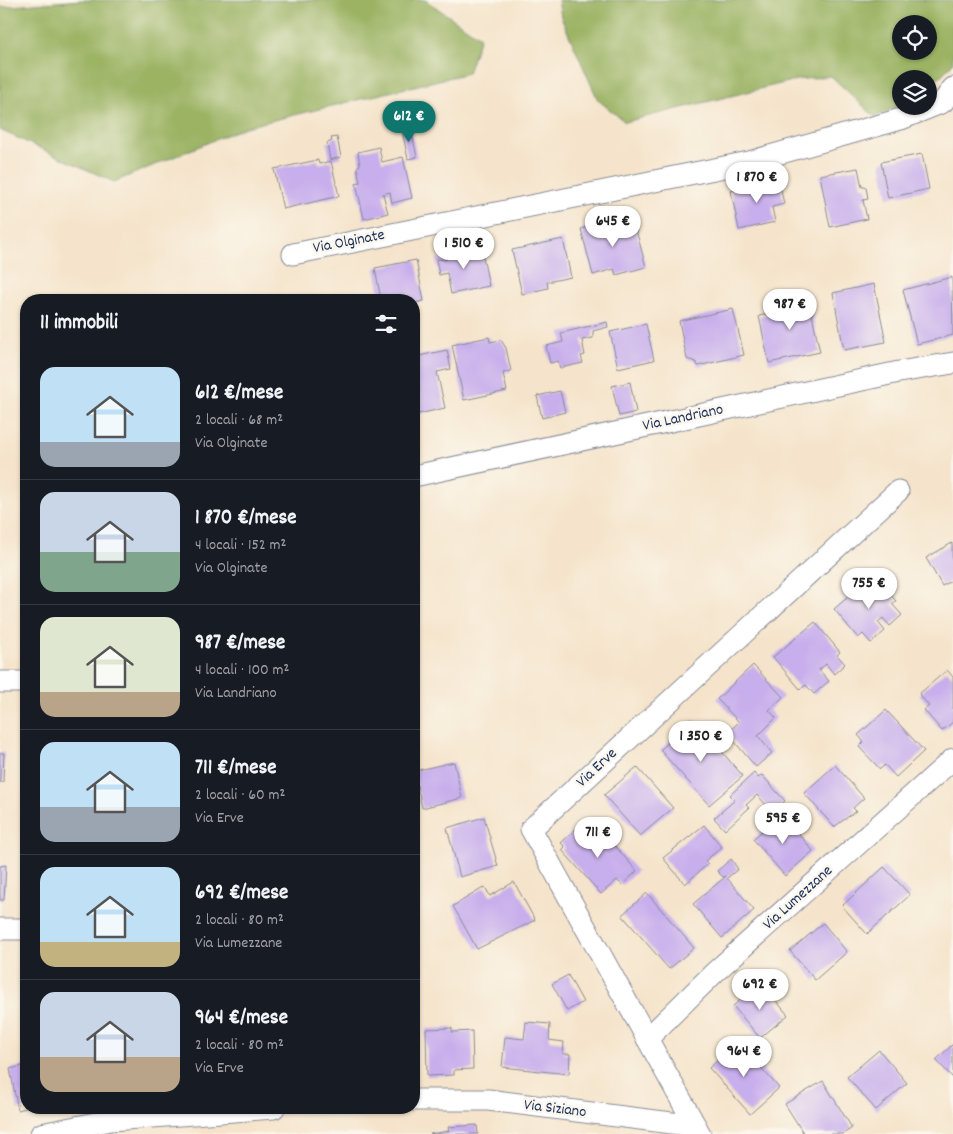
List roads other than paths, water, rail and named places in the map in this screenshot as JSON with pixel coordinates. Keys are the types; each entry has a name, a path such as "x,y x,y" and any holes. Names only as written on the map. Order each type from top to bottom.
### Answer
{"street":[{"name":"Via Olginate","path":"293,254 749,162 901,120 943,102 953,88"},
{"name":"Via Landriano","path":"420,475 899,372 953,364"},
{"name":"Via Erve","path":"698,1130 530,830 898,491"},
{"path":"0,682 20,682"},
{"name":"Via Lumezzane","path":"647,1040 715,972 953,759"},
{"path":"0,929 20,929"},
{"name":"Via Siziano","path":"420,1100 488,1100 698,1130"},
{"path":"41,1134 111,1120 189,1114"}]}
